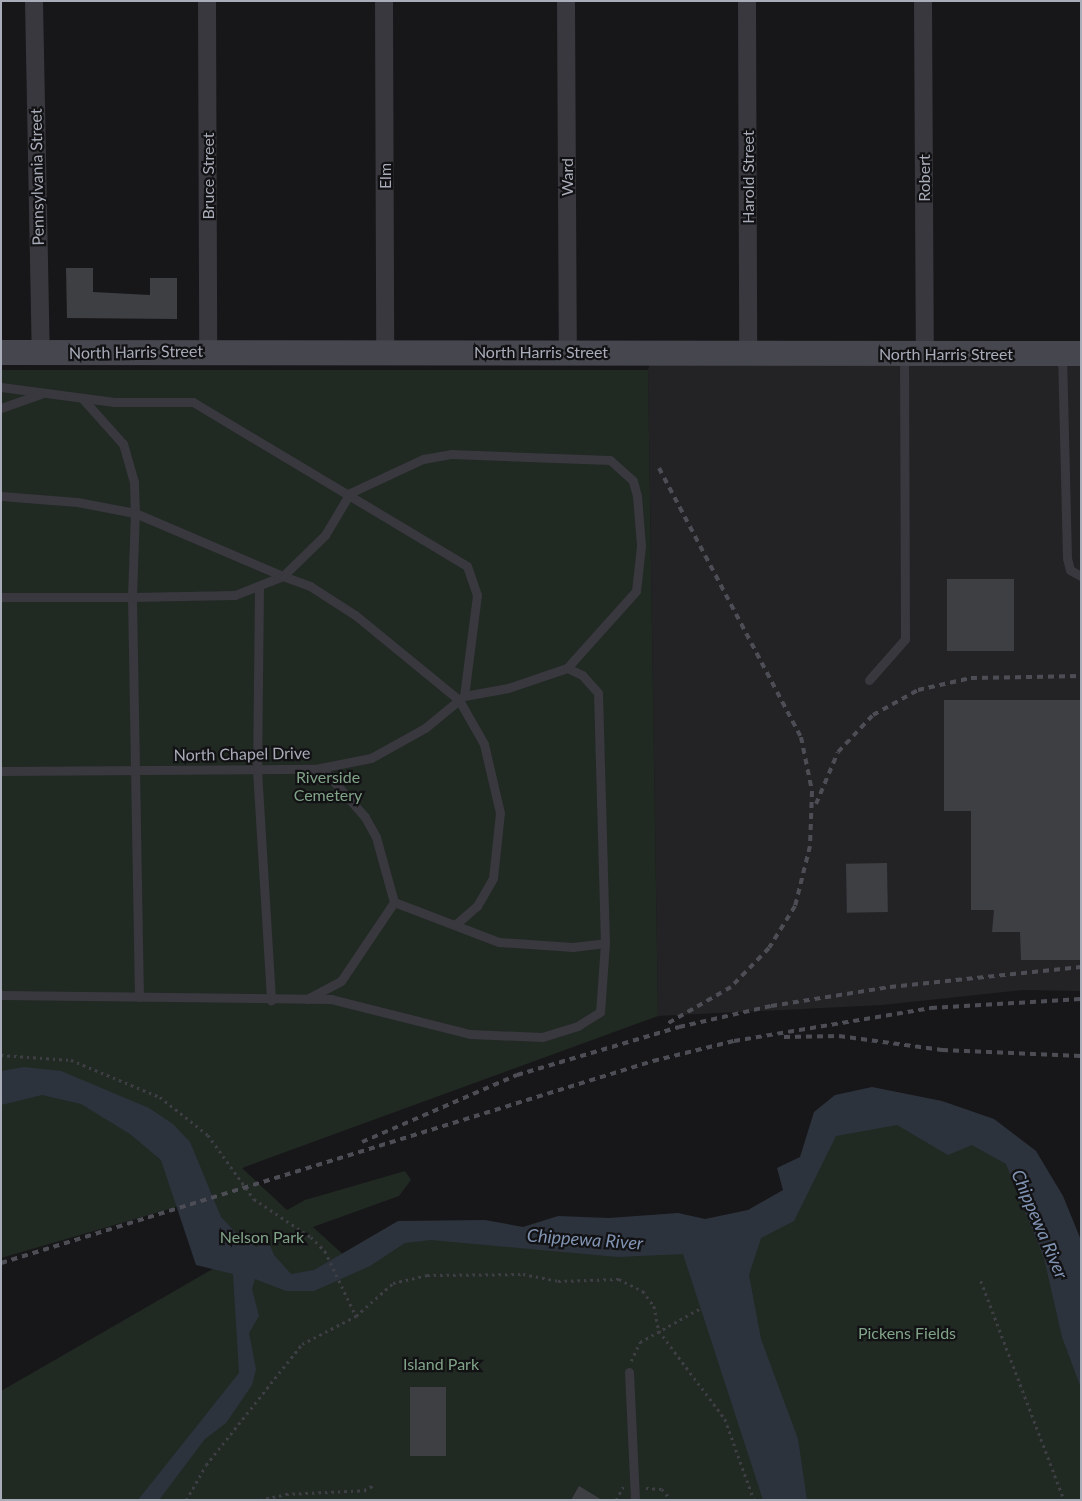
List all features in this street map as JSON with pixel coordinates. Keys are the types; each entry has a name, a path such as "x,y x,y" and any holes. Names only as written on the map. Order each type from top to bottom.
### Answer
{"street":[{"name":"Pennsylvania Street","path":"34,1 40,354"},
{"name":"Bruce Street","path":"207,1 208,350"},
{"name":"Elm","path":"384,1 385,350"},
{"name":"Ward","path":"566,1 568,352"},
{"name":"Harold Street","path":"747,1 748,352"},
{"name":"Robert","path":"914,355 923,1"},
{"name":"North Harris Street","path":"1,352 40,354 208,350 385,350 914,355 1071,353"}],"lane":[{"path":"1071,353 1067,558 1070,570 1081,576"},
{"path":"869,680 905,639 914,355"},
{"path":"1,387 82,398 193,402 350,493 467,566 478,595 461,698"},
{"path":"1,408 43,393"},
{"path":"82,398 124,444 134,482 135,513 132,597 133,770 139,997"},
{"path":"1,597 213,598 259,588 283,576 325,535 350,493 423,458 451,454 610,460 633,481 637,496 640,546 636,591 568,668 508,688 461,698"},
{"path":"1,496 77,502 135,513 310,586 355,615 461,698 484,744 500,813 493,878 477,906 455,925"},
{"path":"259,588 257,770 271,1001"},
{"path":"1,995 271,1001 331,999 470,1034 542,1037 578,1026 600,1012 605,943 598,693 582,675 568,668"},
{"name":"North Chapel Drive","path":"1,771 322,768 371,758 425,728 461,698"},
{"path":"305,1000 342,981 394,902 386,863 372,831 322,768"},
{"path":"394,902 485,938 530,946 605,943"},
{"path":"629,1372 635,1500"}],"path":[{"path":"1,1055 71,1060 160,1097 208,1135 254,1198 271,1213 311,1237 325,1251 356,1316"},
{"path":"186,1500 206,1465 302,1344 356,1316 393,1283 427,1275 619,1279 643,1291 654,1306 659,1331 725,1419 754,1500"},
{"path":"981,1280 1064,1500"},
{"path":"629,1372 640,1342 699,1308"},
{"path":"364,1490 371,1486 373,1490"},
{"path":"260,1500 286,1494 369,1490"}],"shaded area":[{"path":"1081,350 1081,991 1023,990 882,1005 658,1016 648,370 653,353"}],"green space":[{"path":"1,370 648,370 658,1016 242,1168 287,1210 305,1200 405,1171 411,1180 399,1196 313,1227 348,1259 408,1224 616,1244 786,1212 830,1115 873,1099 1013,1162 1081,1322 1081,1500 1,1500 1,1391 230,1259 197,1201 1,1258"}],"water":[{"name":"Chippewa River","path":"24,1067 61,1071 149,1108 173,1124 190,1142 221,1217 243,1240 257,1247 267,1238 274,1255 291,1274 314,1270 398,1221 485,1220 523,1227 558,1216 609,1218 678,1213 705,1219 748,1210 783,1190 777,1168 800,1157 814,1112 835,1095 872,1087 942,1101 994,1119 1036,1151 1063,1196 1081,1240 1081,1388 1062,1337 1044,1258 1006,1164 972,1145 948,1155 897,1125 836,1136 794,1221 761,1238 749,1275 761,1339 798,1439 807,1500 763,1500 683,1254 618,1257 431,1240 405,1243 370,1266 314,1291 286,1291 255,1279 252,1289 259,1316 249,1333 256,1369 252,1385 226,1423 205,1439 159,1500 138,1500 239,1373 233,1274 196,1265 161,1160 130,1134 81,1104 42,1095 1,1105 1,1071"}],"building":[{"path":"66,268 93,268 93,292 150,295 150,278 177,278 177,319 67,318"},
{"path":"947,579 1014,579 1014,651 947,651"},
{"path":"944,700 1081,700 1081,960 1021,960 1020,932 992,932 994,910 971,910 971,811 944,811"},
{"path":"887,863 888,912 847,913 846,864"},
{"path":"410,1387 446,1387 446,1456 410,1456"},
{"path":"579,1486 602,1500 571,1500"}],"railway":[{"path":"659,468 801,737 812,791 810,846 795,906 769,948 731,987 665,1025"},
{"path":"816,804 838,752 873,715 918,690 971,678 1081,676"},
{"path":"362,1142 517,1075 679,1027 771,1006 890,987 1081,967"},
{"path":"1,1263 653,1061 734,1041 931,1008 1081,999"},
{"path":"784,1037 839,1036 942,1050 1081,1056"}],"park label":[{"name":"Riverside Cemetery","path":"328,786"},
{"name":"Nelson Park","path":"262,1237"},
{"name":"Pickens Fields","path":"907,1333"},
{"name":"Island Park","path":"441,1364"}]}
